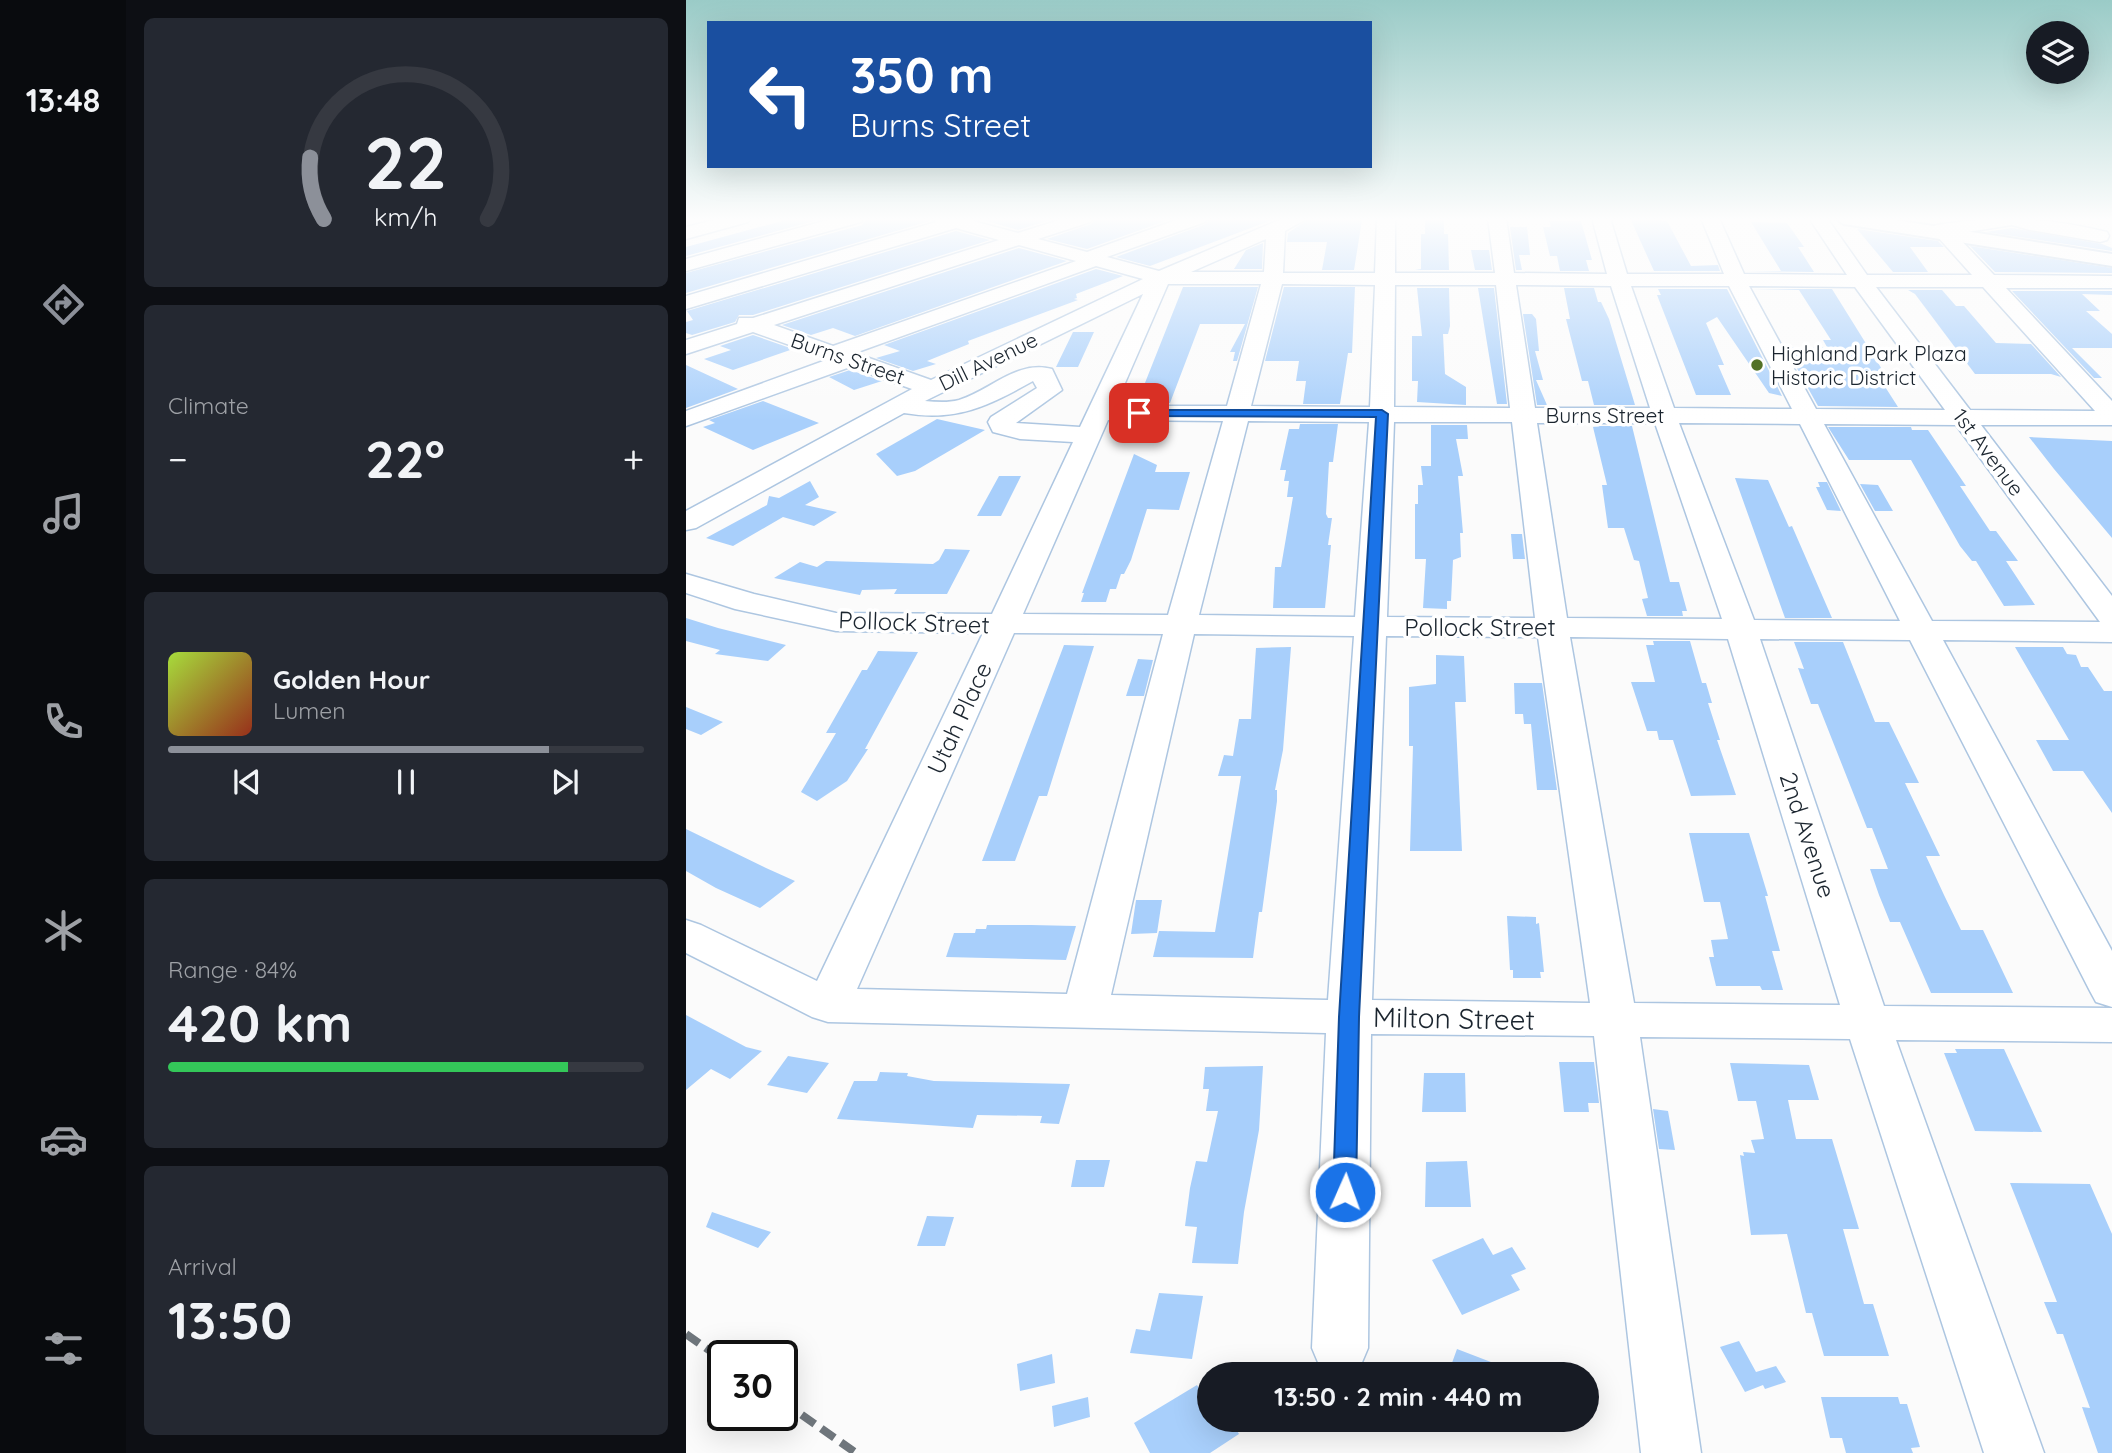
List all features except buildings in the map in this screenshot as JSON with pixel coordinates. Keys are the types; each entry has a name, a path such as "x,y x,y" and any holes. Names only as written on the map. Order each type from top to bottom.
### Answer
{"street":[{"path":"687,302 739,286"},
{"path":"686,347 873,286"},
{"path":"686,419 1023,286"},
{"name":"Dill Avenue","path":"686,522 932,388 1145,286"},
{"name":"Utah Place","path":"828,1005 1157,286"},
{"path":"1085,1011 1180,626 1270,286"},
{"path":"1340,1348 1349,1017 1382,414 1385,286"},
{"path":"1507,286 1552,626 1615,1020 1671,1453"},
{"name":"2nd Avenue","path":"1621,286 1664,415 1741,628 1868,1023 2014,1453"},
{"path":"1740,286 2112,991"},
{"name":"1st Avenue","path":"1865,286 2112,617"},
{"path":"1992,286 2112,416"},
{"name":"Burns Street","path":"687,302 932,388"},
{"name":"Burns Street","path":"901,405 930,411 972,405 1028,374 1037,373 1044,374 1050,390 1008,415 1000,422 1002,427 1020,431 1235,413 2112,416"},
{"name":"Pollock Street","path":"686,583 746,602 836,622 2112,632"},
{"name":"Milton Street","path":"686,934 828,1005 1349,1017 2112,1025"}],"railway":[{"path":"686,1334 707,1349"},
{"path":"798,1412 856,1453"}],"place":[{"name":"Highland Park Plaza Historic District","path":"1757,365"}],"route":[{"path":"1139,413 1382,414 1349,1017 1345,1192"}]}
